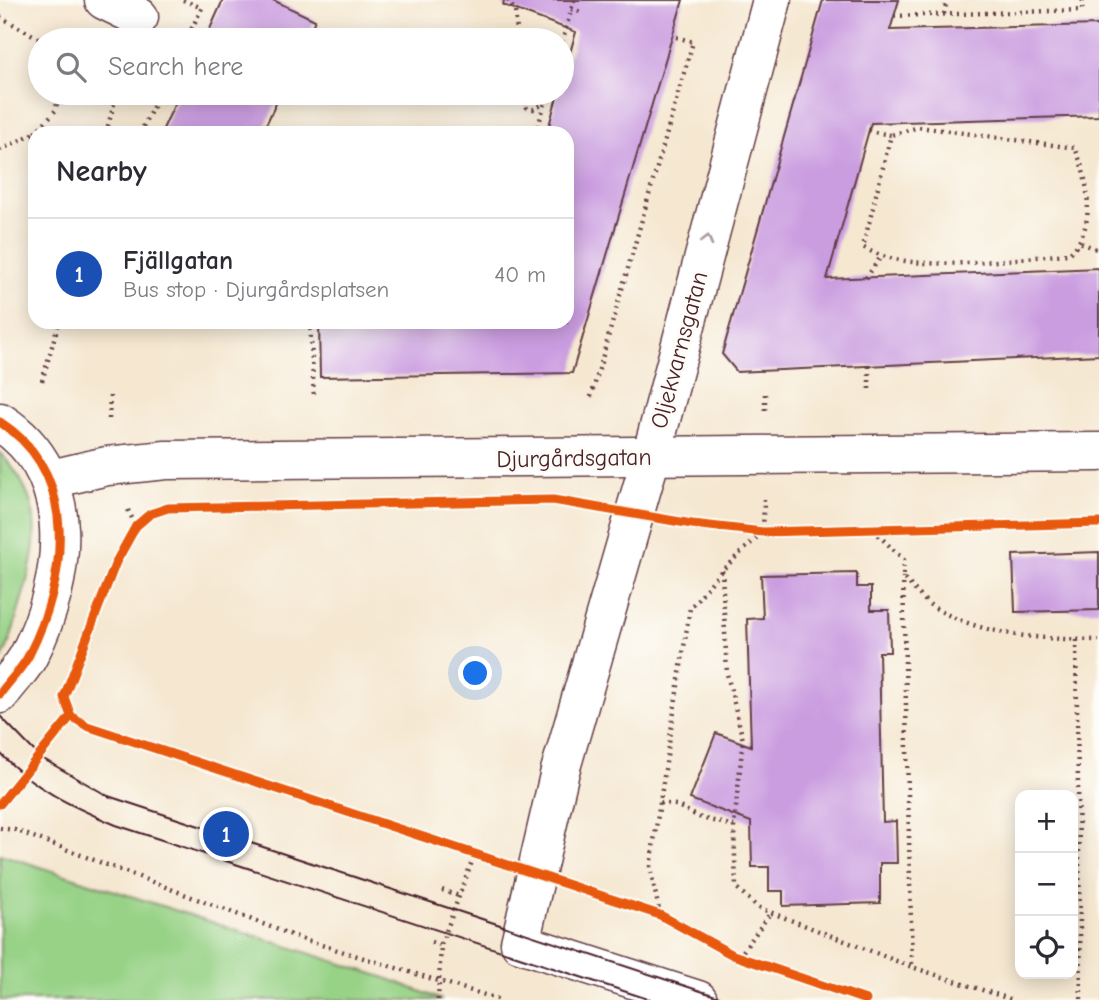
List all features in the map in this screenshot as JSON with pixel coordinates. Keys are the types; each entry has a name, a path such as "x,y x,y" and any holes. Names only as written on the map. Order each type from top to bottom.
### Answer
{"street":[{"path":"104,0 139,17"},
{"name":"Oljekvarnsgatan","path":"698,1000 520,943 560,771 652,457 772,0"},
{"path":"0,422 34,453 51,479 62,536 48,607 28,657 0,694"},
{"name":"Djurgårdsgatan","path":"51,479 107,466 166,460 1099,452"}],"path":[{"path":"183,0 202,8 192,28"},
{"path":"508,0 515,11 517,28"},
{"path":"566,28 574,0"},
{"path":"944,14 947,0"},
{"path":"894,16 1082,10 1083,0"},
{"path":"571,9 581,12"},
{"path":"0,17 28,32"},
{"path":"591,397 693,41 673,36"},
{"path":"41,126 56,110 57,105"},
{"path":"108,126 114,105"},
{"path":"144,126 154,105"},
{"path":"526,105 527,108 533,109 541,105"},
{"path":"538,126 544,105"},
{"path":"868,131 891,135 919,127 1074,148 1083,167 1088,215 1081,243 1069,254 916,264 880,258 863,247 891,135"},
{"path":"0,150 28,136"},
{"path":"1081,243 1099,250"},
{"path":"866,278 880,258"},
{"path":"42,381 57,329"},
{"path":"310,329 314,397"},
{"path":"869,366 869,390"},
{"path":"660,915 650,867 690,608 722,570 764,532 765,393"},
{"path":"873,530 904,560 912,967"},
{"path":"722,570 727,674 743,740 734,826 736,887 757,907 912,967 1013,1000"},
{"path":"903,578 934,607 992,631 1038,639 1099,640"},
{"path":"1076,640 1081,1000"},
{"path":"660,803 676,805 701,818 734,826"},
{"path":"0,828 15,830 305,940 501,1000"},
{"path":"438,1000 441,945 474,856"},
{"path":"442,890 459,896"},
{"path":"739,957 771,912"},
{"path":"431,942 441,945"}],"green space":[{"path":"0,453 15,471 32,507 34,544 12,634 0,662"},
{"path":"0,854 389,979 442,1000 0,1000"}],"building":[{"path":"223,0 273,0 315,20 311,28 210,28"},
{"path":"504,0 683,0 572,373 320,377 319,329 574,329 574,126 549,126 555,105 574,105 576,32 574,28 565,28 503,5"},
{"path":"823,0 899,0 890,30 1099,25 1099,116 871,123 827,279 1099,268 1099,355 737,372 722,354"},
{"path":"174,105 275,105 265,126 164,126"},
{"path":"1099,552 1099,610 1015,612 1013,555"},
{"path":"857,573 857,587 871,587 871,610 889,610 890,652 879,652 883,822 896,821 897,863 880,863 880,903 783,906 783,891 769,891 769,867 752,867 751,822 690,799 716,733 751,746 747,619 763,618 761,575"}],"tram line":[{"path":"0,716 40,757 108,796 728,1000"},
{"path":"0,753 40,787 116,825 651,1000"}],"cycle path":[{"path":"0,422 26,444 44,470 55,499 59,530 58,562 42,626 26,660 0,694"},
{"path":"866,1000 733,955 660,915 87,726 71,716 64,697 116,562 136,526 150,514 168,508 553,500 692,524 763,532 1099,523"},
{"path":"0,804 71,716"}],"place":[{"name":"Fjällgatan","path":"226,834"}]}
